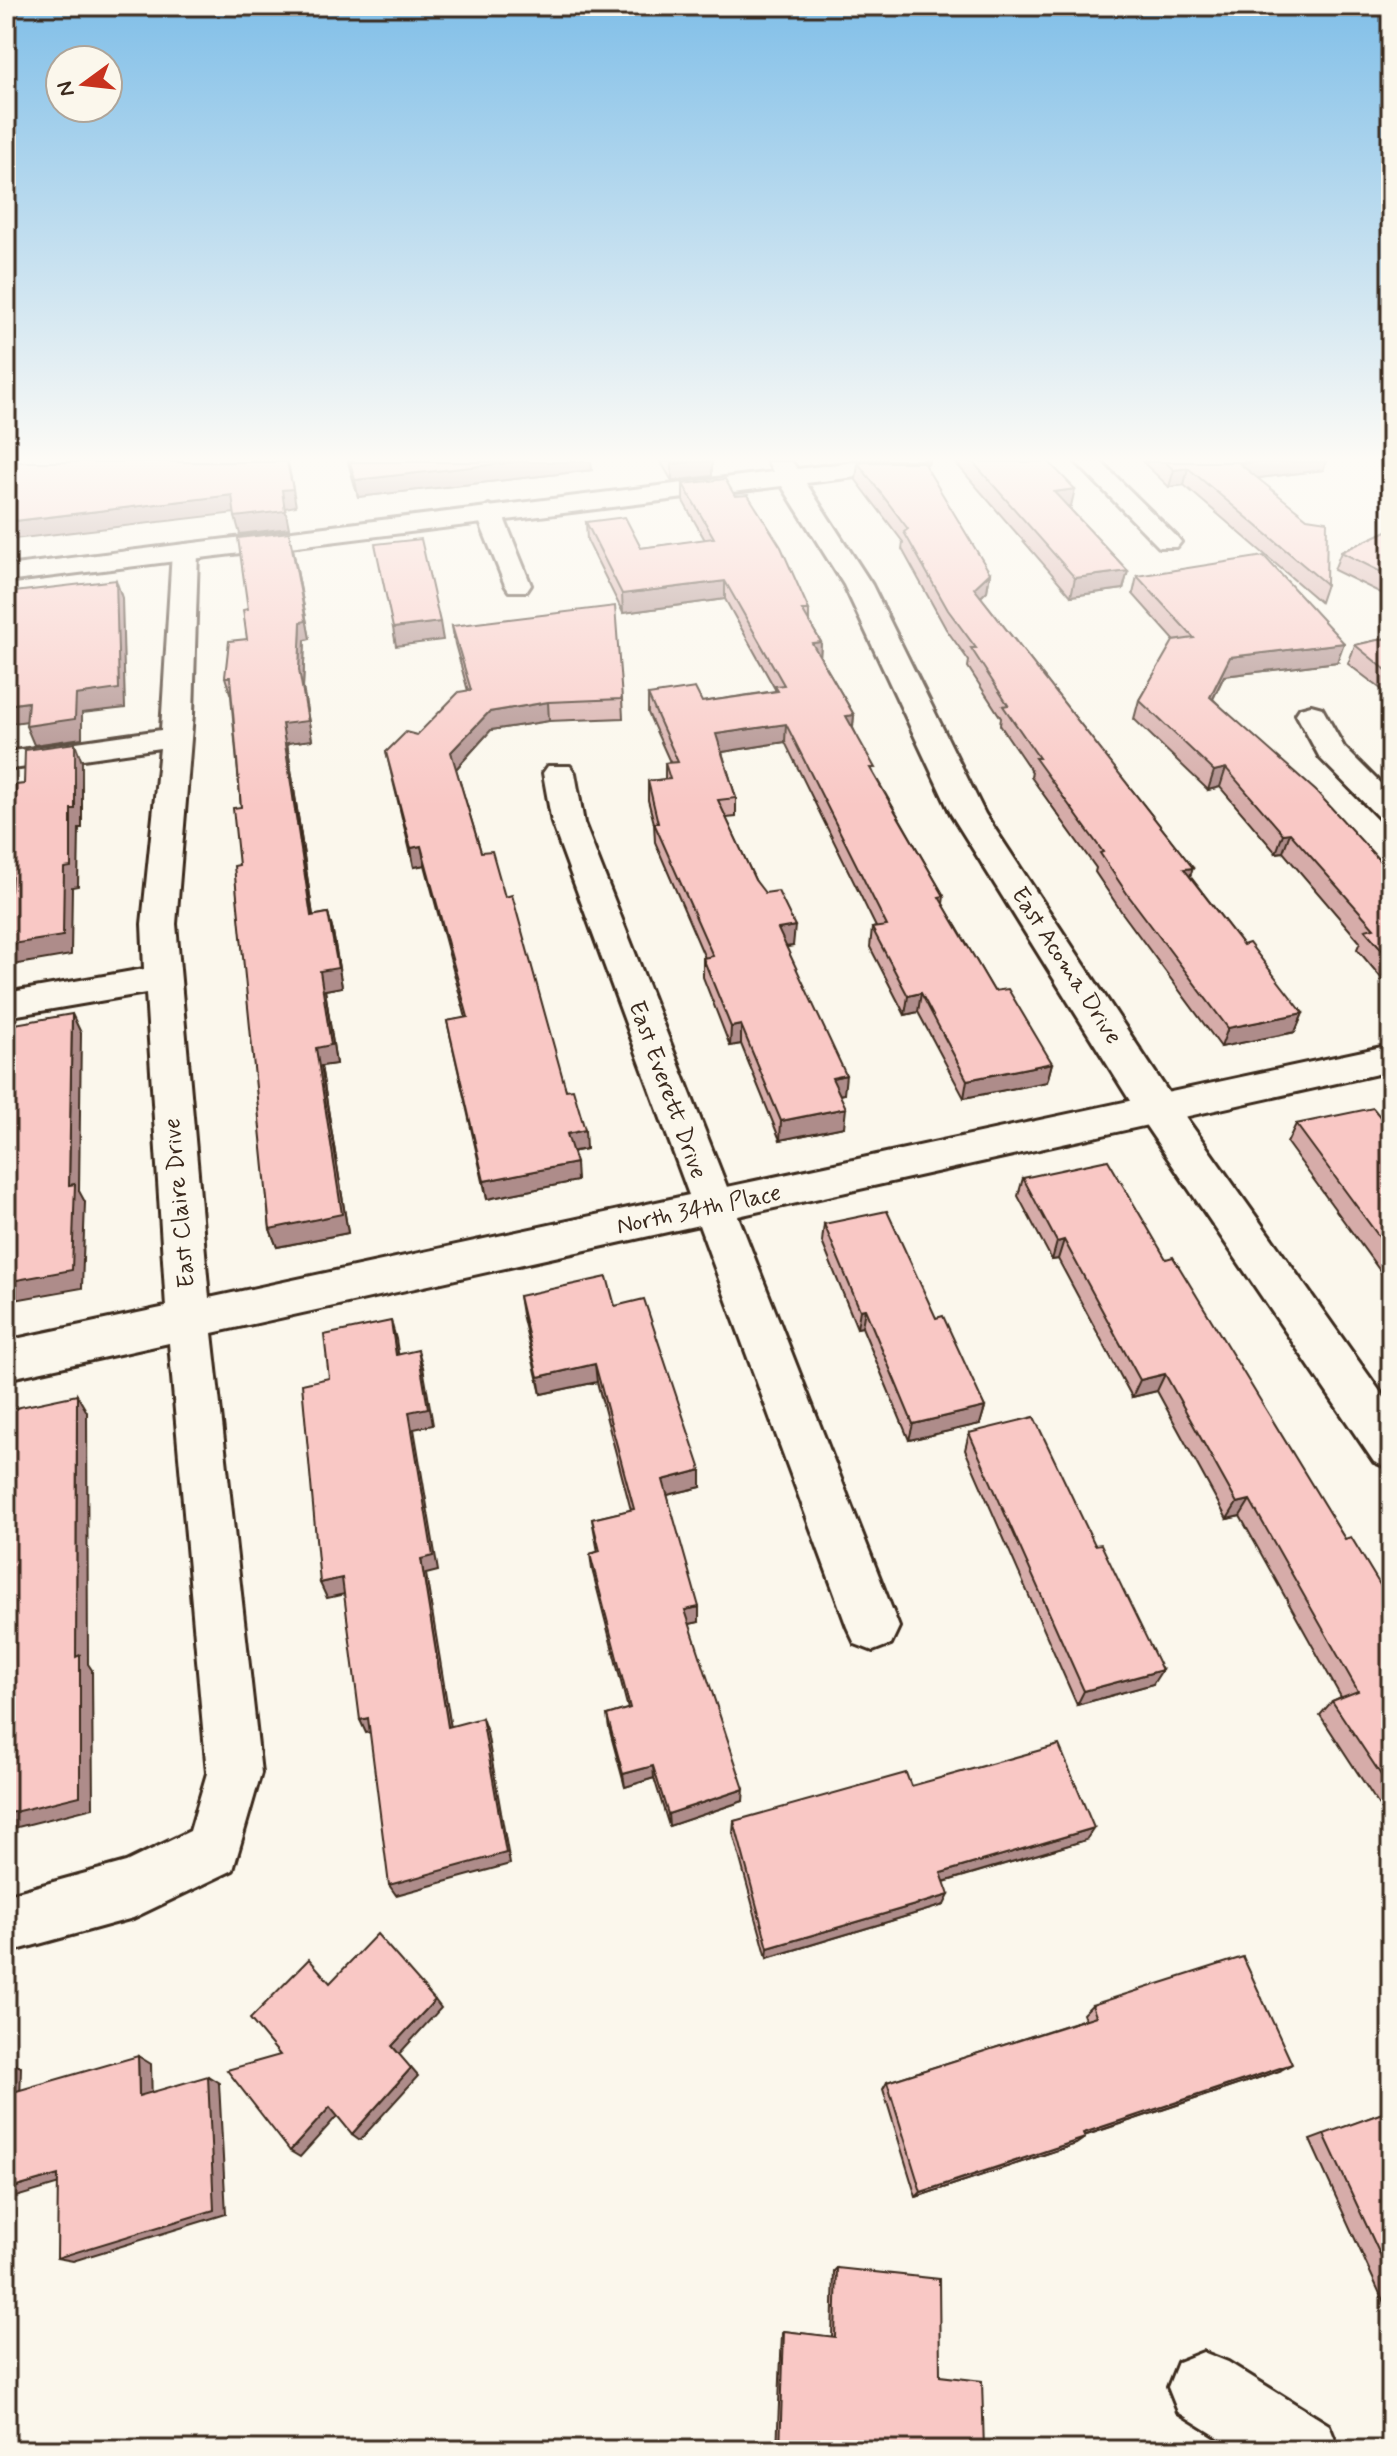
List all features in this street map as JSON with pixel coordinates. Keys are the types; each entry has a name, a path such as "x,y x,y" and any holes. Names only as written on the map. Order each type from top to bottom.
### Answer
{"street":[{"name":"East Claire Drive","path":"6,1924 133,1889 213,1850 234,1773 189,1321 159,924 184,577"},
{"path":"515,577 518,585"},
{"name":"East Acoma Drive","path":"853,577 968,814 1157,1109 1391,1447"},
{"path":"1311,714 1331,751 1391,812"},
{"path":"6,761 174,737"},
{"name":"East Everett Drive","path":"559,773 568,823 711,1208 873,1627"},
{"path":"6,1005 162,978"},
{"name":"North 34th Place","path":"6,1360 1391,1058"},
{"path":"1203,2387 1304,2450"}],"building":[{"path":"243,577 298,577 306,621 301,622 299,670 308,721 282,724 311,916 328,913 338,968 320,971 331,1045 316,1048 342,1214 270,1229 234,866 239,865 233,808 241,807 230,677 225,677 229,641 247,639 243,610 248,609"},
{"path":"382,577 430,577 440,622 393,628"},
{"path":"613,577 794,577 809,610 802,610 821,642 812,643 854,715 846,716 875,768 870,768 944,896 939,897 994,991 1008,989 1052,1063 967,1080 921,993 908,996 872,928 887,926 786,724 716,734 736,798 718,800 755,880 765,893 778,891 795,926 778,929 846,1075 832,1078 846,1108 781,1121 741,1025 731,1027 703,958 713,956 654,823 658,823 648,781 670,779 665,763 678,762 648,695 695,688 702,702 778,691 775,686 784,685 725,581 622,594"},
{"path":"929,577 986,577 974,588 1193,868 1184,869 1243,945 1249,943 1303,1013 1228,1028 1128,895 1100,853 1103,852 1035,758 1039,758 1003,706 1008,705 971,648 976,648 948,610"},
{"path":"1138,577 1283,577 1344,643 1230,657 1210,697 1316,791 1391,873 1391,960 1365,930 1374,928 1290,833 1283,834 1226,768 1214,771 1139,700 1173,641 1194,638"},
{"path":"116,580 119,689 76,695 75,719 26,726 28,702 6,705 6,593"},
{"path":"615,606 622,699 548,702 489,712 451,752 481,852 492,851 505,897 512,895 566,1090 573,1089 585,1130 567,1134 576,1163 484,1181 447,1021 468,1017 421,846 411,848 386,752 406,732 417,735 459,692 471,690 452,626"},
{"path":"1391,637 1391,674 1355,645"},
{"path":"75,743 75,809 71,809 71,867 64,868 63,936 6,945 6,892 11,891 16,785 24,784 25,750"},
{"path":"72,1014 69,1185 75,1184 72,1270 6,1282 6,1050 9,1025"},
{"path":"1373,1108 1391,1130 1391,1253 1296,1124"},
{"path":"1108,1160 1166,1259 1173,1257 1345,1539 1351,1537 1391,1603 1391,1790 1332,1701 1358,1691 1250,1500 1237,1503 1165,1374 1140,1380 1064,1240 1057,1242 1023,1178"},
{"path":"887,1211 936,1318 943,1316 985,1407 913,1424 865,1309 860,1310 824,1224"},
{"path":"607,1277 615,1306 644,1299 701,1470 663,1480 699,1607 685,1610 744,1789 668,1814 653,1766 623,1774 607,1715 630,1708 590,1554 600,1551 592,1519 634,1509 595,1364 538,1377 519,1296"},
{"path":"391,1321 396,1355 418,1350 428,1408 409,1412 433,1556 421,1559 448,1727 482,1718 506,1853 389,1885 368,1718 360,1720 342,1578 320,1583 302,1384 329,1378 324,1335"},
{"path":"77,1395 76,1657 80,1655 80,1796 6,1814 6,1410"},
{"path":"1034,1417 1095,1545 1101,1544 1162,1670 1084,1691 969,1433"},
{"path":"1059,1745 1094,1828 941,1873 949,1895 768,1948 734,1821 906,1773 911,1786"},
{"path":"377,1934 435,2000 392,2046 411,2068 352,2134 330,2107 290,2151 227,2070 280,2055 250,2019 309,1959 330,1983"},
{"path":"1243,1957 1292,2064 1083,2133 1085,2138 921,2192 887,2082 1096,2016 1092,2005"},
{"path":"138,2056 139,2096 208,2076 214,2210 57,2258 58,2175 6,2190 6,2094"},
{"path":"1391,2110 1391,2278 1324,2134"},
{"path":"837,2268 939,2279 940,2376 982,2381 984,2450 780,2450 784,2331 835,2337"}]}
